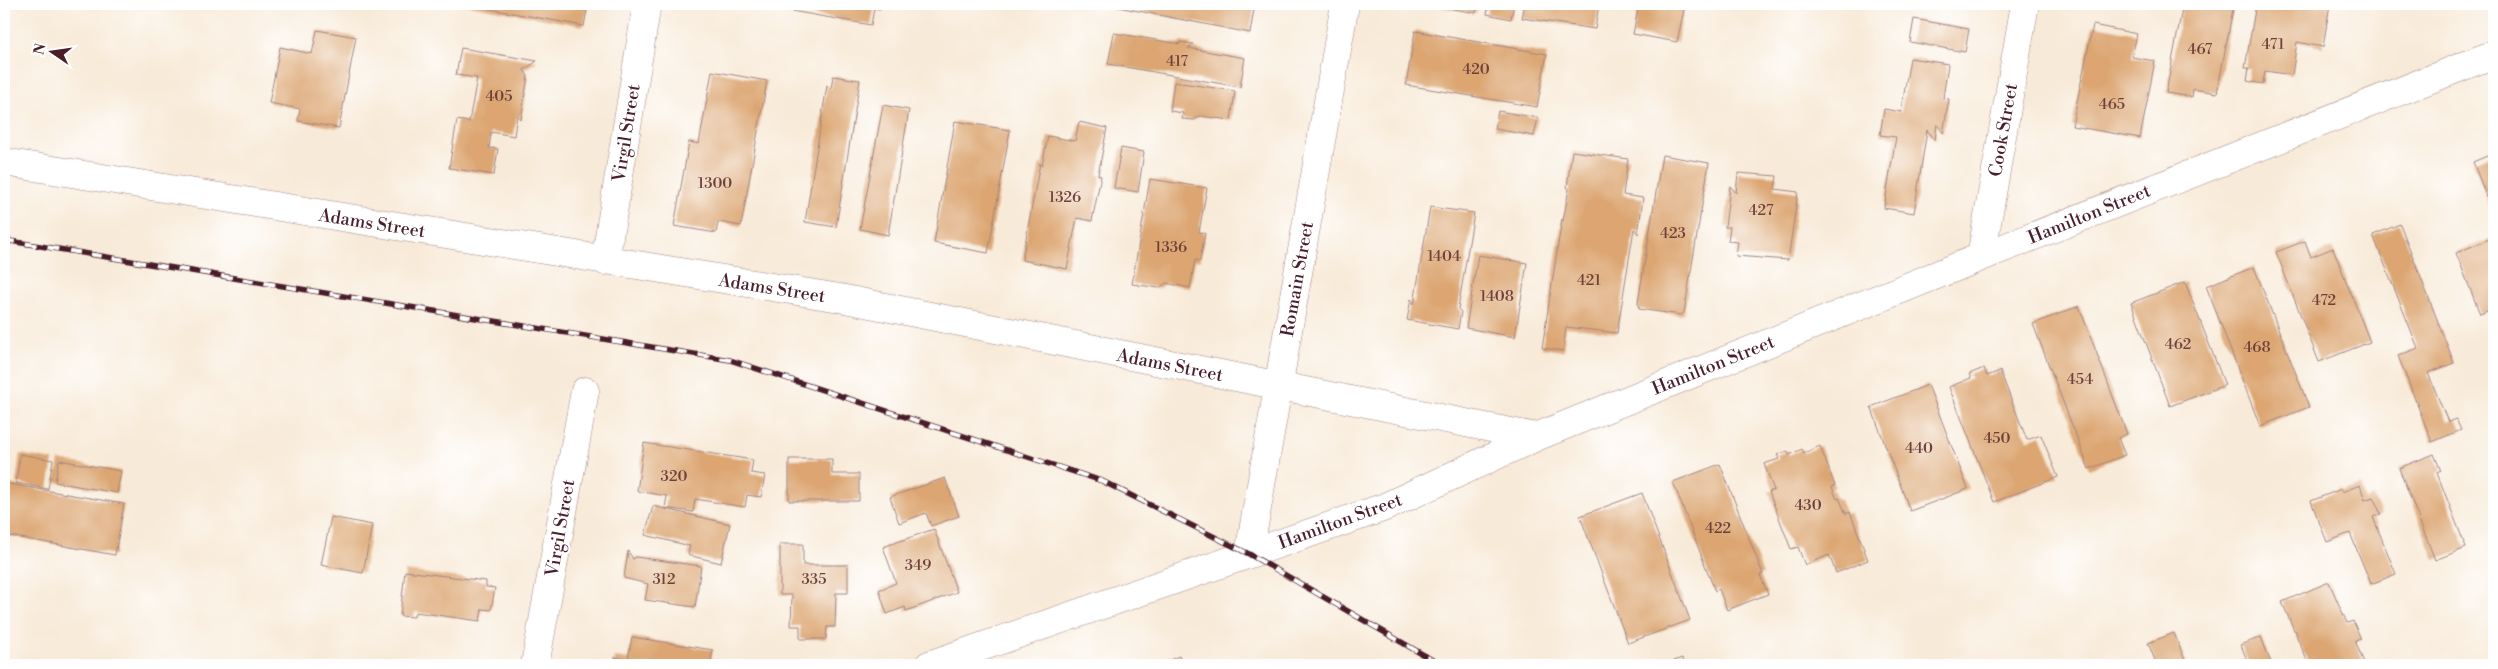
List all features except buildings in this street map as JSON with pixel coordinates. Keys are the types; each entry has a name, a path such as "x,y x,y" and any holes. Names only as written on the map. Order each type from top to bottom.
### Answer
{"street":[{"name":"Virgil Street","path":"605,261 647,4"},
{"name":"Romain Street","path":"1249,554 1345,4"},
{"name":"Cook Street","path":"1981,257 2025,4"},
{"name":"Hamilton Street","path":"929,665 1385,507 1536,437 1981,257 2494,54"},
{"name":"Adams Street","path":"4,162 840,298 1536,437"},
{"name":"Virgil Street","path":"535,665 586,390"}],"railway":[{"path":"4,240 730,360 1102,481 1249,554 1441,665"}]}
